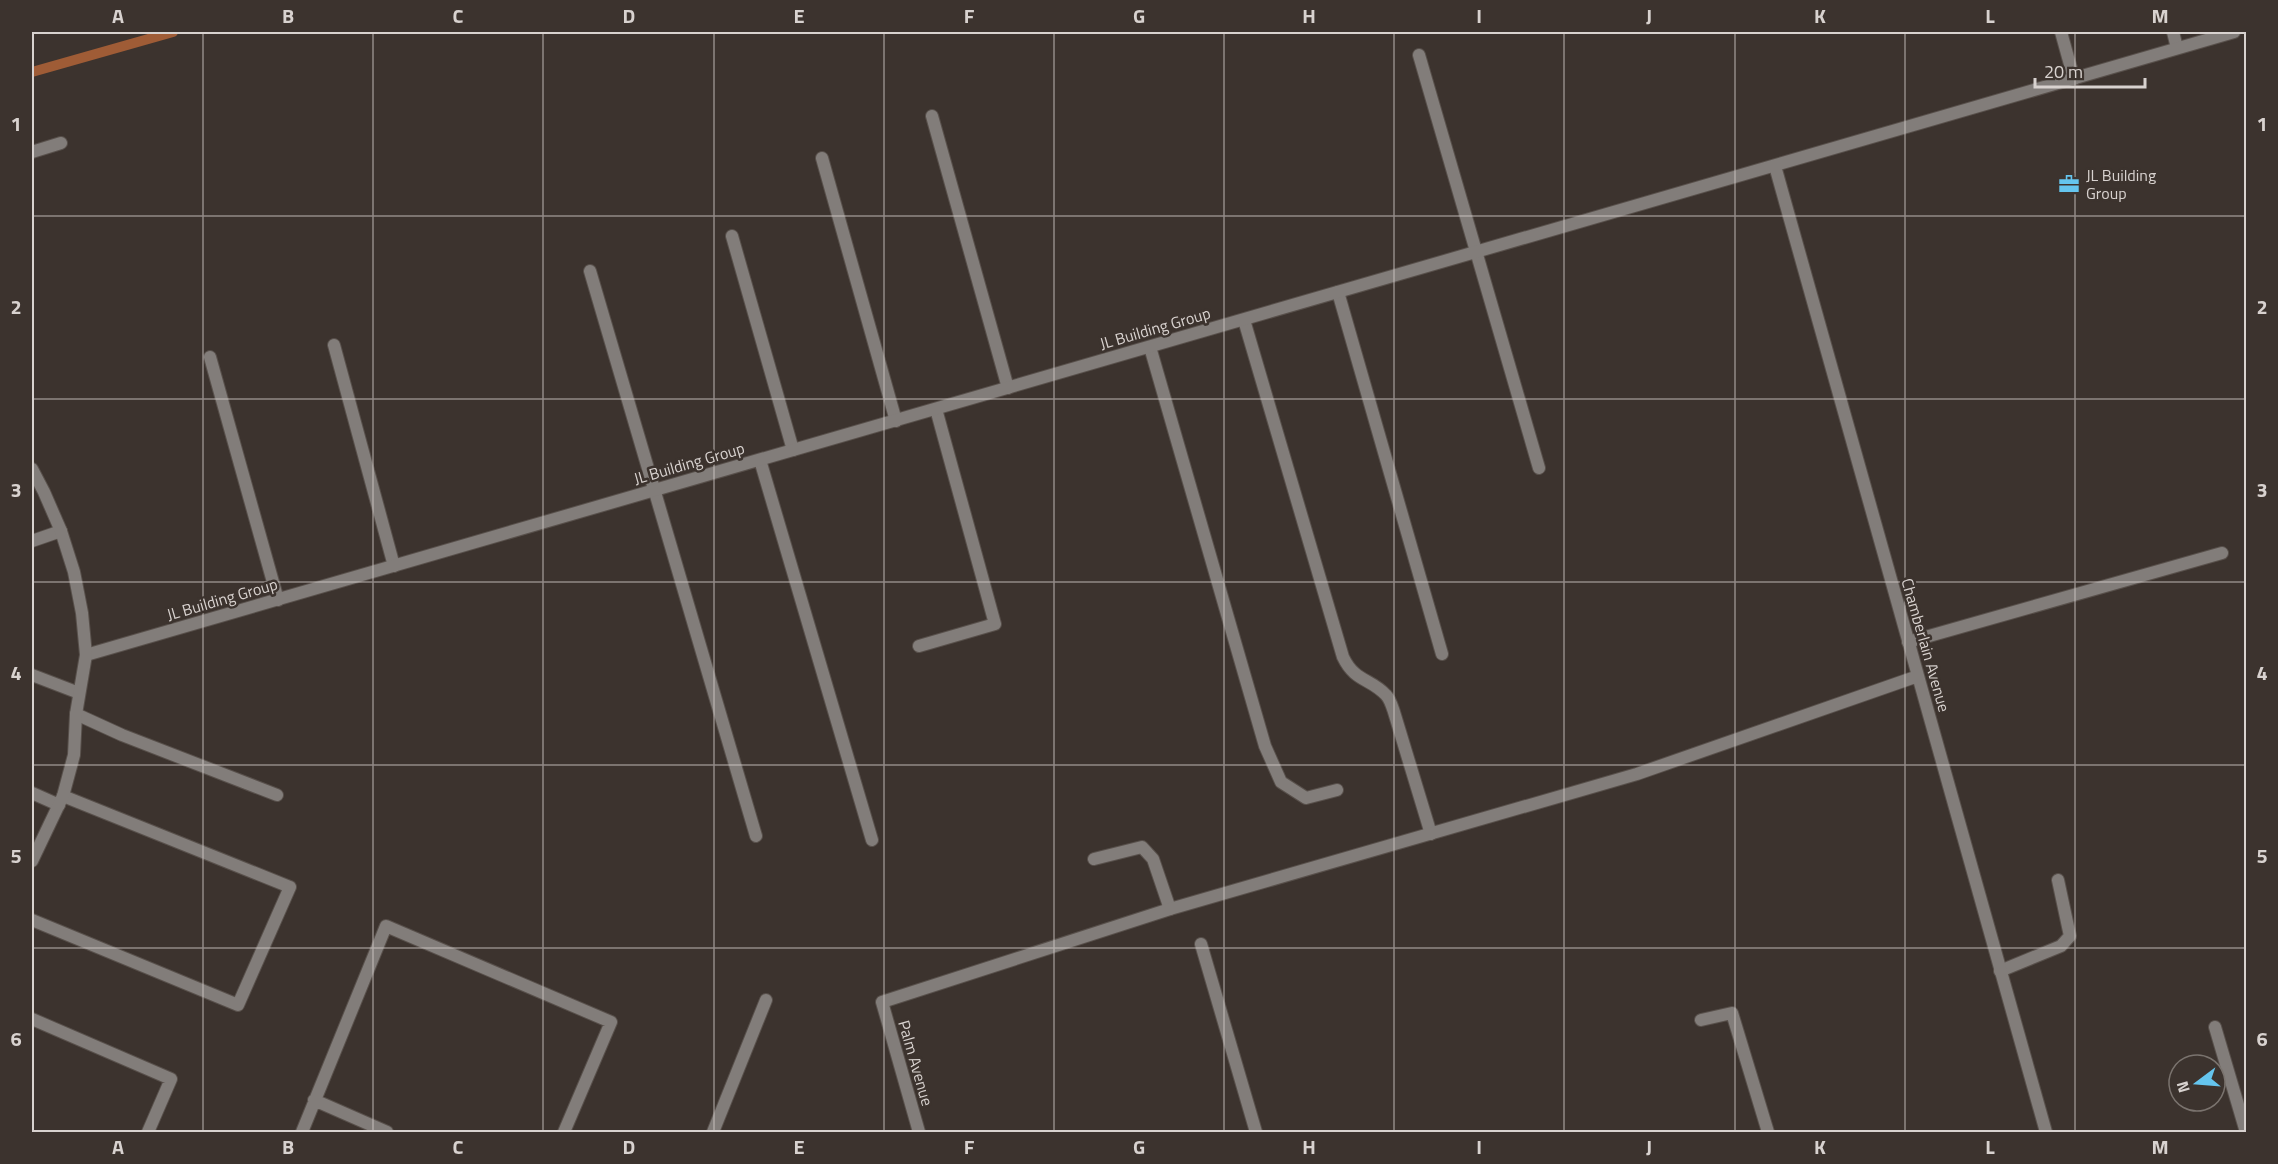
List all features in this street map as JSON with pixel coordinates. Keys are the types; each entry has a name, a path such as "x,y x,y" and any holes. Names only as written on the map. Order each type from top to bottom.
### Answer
{"street":[{"path":"2061,32 2074,79"},
{"path":"2173,32 2177,48"},
{"name":"JL Building Group","path":"86,655 2234,32"},
{"path":"1419,55 1539,468"},
{"path":"932,116 1008,388"},
{"path":"32,152 61,143"},
{"path":"822,158 896,421"},
{"name":"Chamberlain Avenue","path":"1774,166 2046,1132"},
{"path":"732,237 792,450"},
{"path":"590,271 756,836"},
{"path":"1338,292 1442,654"},
{"path":"1244,320 1343,657 1355,676 1377,687 1388,696 1395,712 1431,834"},
{"path":"334,345 394,566"},
{"path":"1150,347 1265,746 1281,782 1306,798 1337,790"},
{"path":"210,357 278,600"},
{"path":"919,645 995,624 936,409"},
{"path":"760,460 872,840"},
{"path":"32,469 61,531 76,582 86,655 76,714 74,755 61,800 32,861"},
{"path":"32,541 61,531"},
{"path":"1908,642 2222,553"},
{"path":"32,675 79,693"},
{"path":"1095,859 1142,847 1153,859 1170,909 1637,774 1918,676"},
{"path":"76,714 122,735 277,795"},
{"path":"32,793 61,800 290,887 238,1005 32,920"},
{"path":"2000,972 2061,946 2070,936 2058,880"},
{"name":"Palm Avenue","path":"919,1132 882,1002 1170,909"},
{"path":"302,1132 386,926 611,1022 564,1132"},
{"path":"1201,944 1256,1132"},
{"path":"713,1132 766,1000"},
{"path":"1701,1020 1732,1013 1768,1132"},
{"path":"32,1019 171,1079 148,1132"},
{"path":"2215,1027 2246,1132"},
{"path":"314,1100 387,1132"}],"waterway":[{"path":"32,72 173,32"}],"place":[{"name":"JL Building Group","path":"2069,184"}]}
